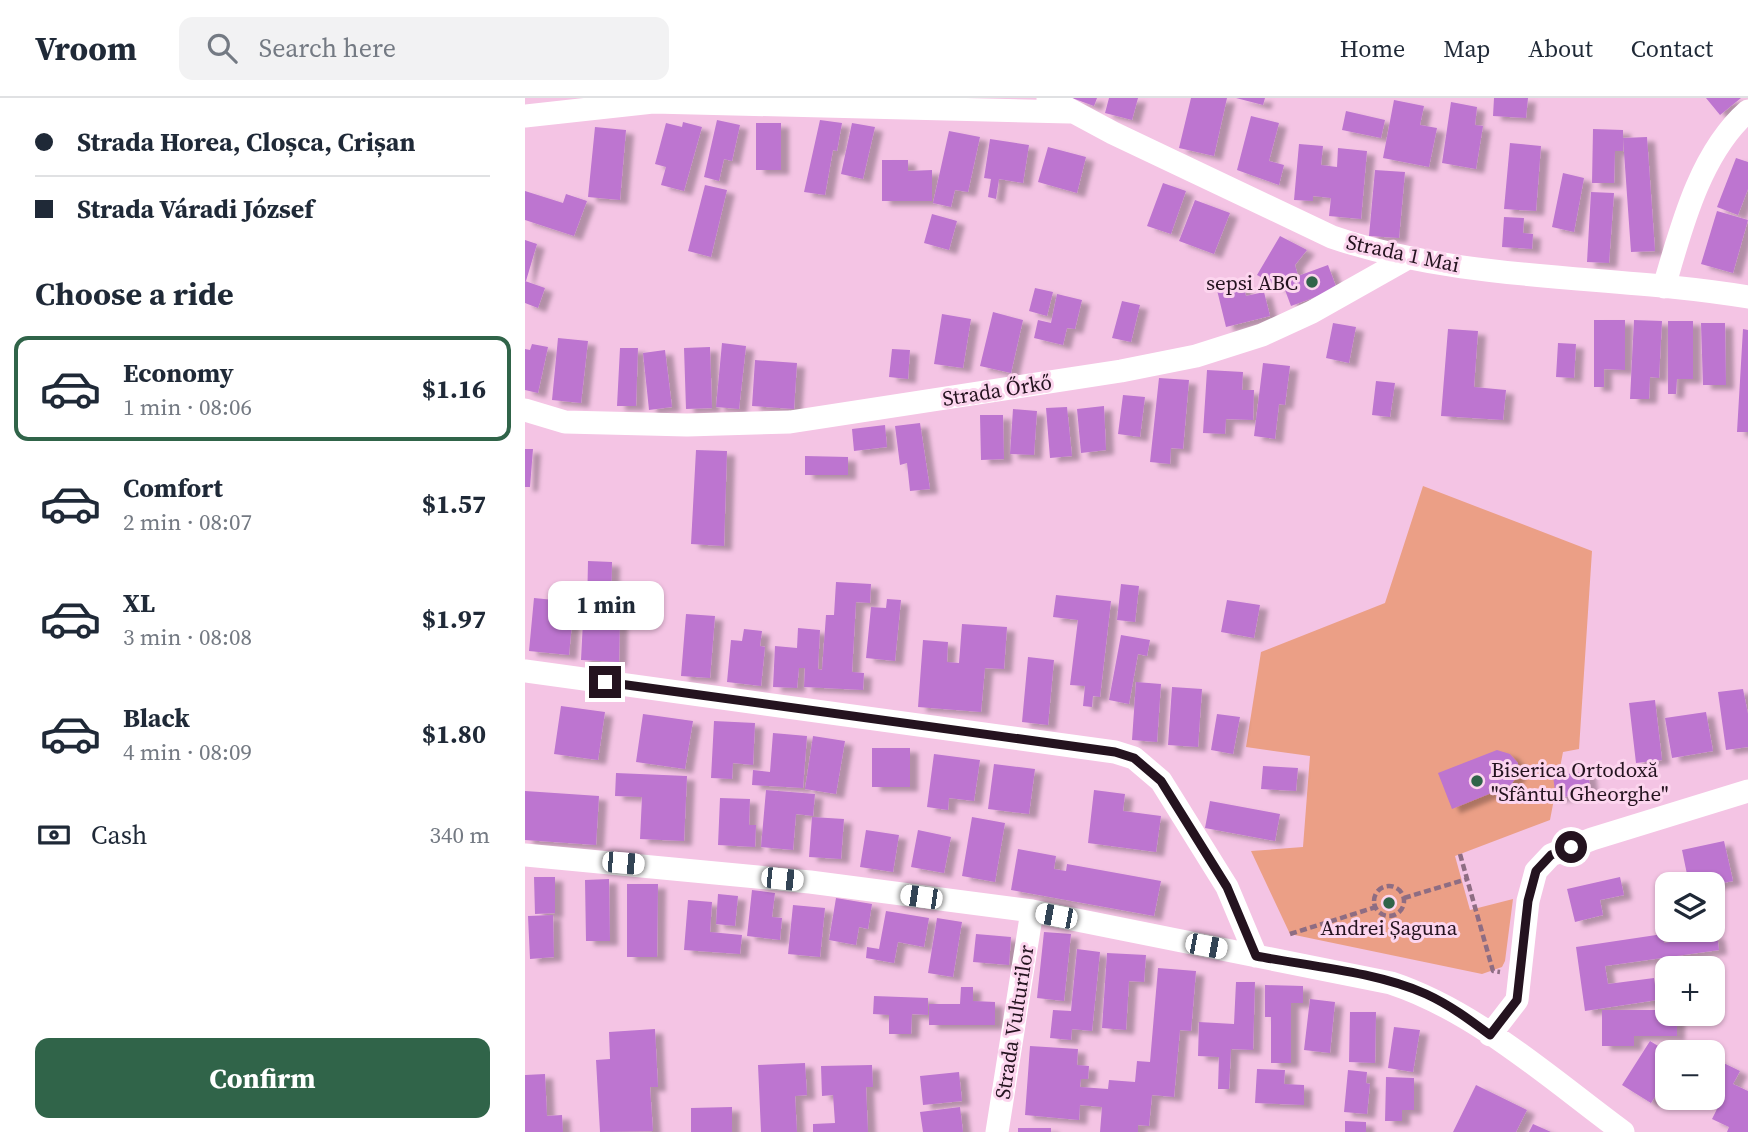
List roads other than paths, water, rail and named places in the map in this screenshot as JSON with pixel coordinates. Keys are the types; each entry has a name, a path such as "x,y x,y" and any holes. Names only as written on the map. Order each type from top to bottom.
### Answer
{"street":[{"name":"Strada 1 Mai","path":"1048,98 1332,237 1406,258 1522,274 1748,297"},
{"path":"525,116 565,106 653,102 1073,112"},
{"path":"1664,287 1687,214 1712,159 1723,139 1748,111"},
{"name":"Strada Őrkő","path":"525,424 565,422 687,425 790,422 1121,371 1196,356 1262,335 1346,294 1406,258"},
{"name":"Strada Őrkő","path":"525,410 565,422"},
{"path":"525,671 1115,752 1134,758 1156,775 1176,804 1227,887 1256,956"},
{"path":"1490,1035 1517,1000 1528,901 1536,871 1551,855 1592,839 1748,791"},
{"path":"525,855 810,882 1031,911 1391,982 1425,994 1456,1010 1623,1132"},
{"name":"Strada Vulturilor","path":"997,1132 1031,911"}],"place":[{"name":"sepsi ABC","path":"1312,282"},
{"name":"Biserica Ortodoxă \"Sfântul Gheorghe\"","path":"1477,781"},
{"name":"Andrei Șaguna","path":"1389,903"}]}
